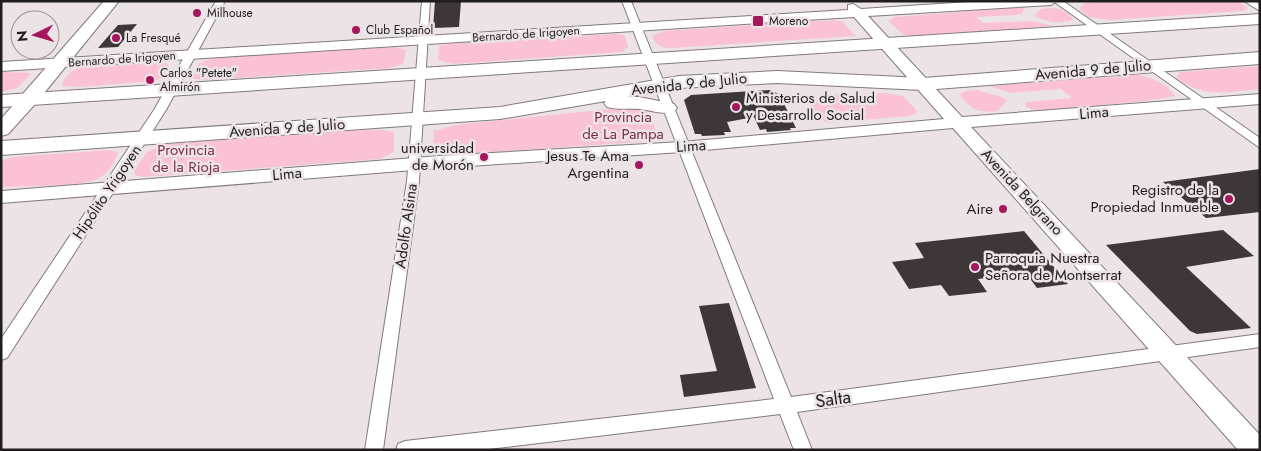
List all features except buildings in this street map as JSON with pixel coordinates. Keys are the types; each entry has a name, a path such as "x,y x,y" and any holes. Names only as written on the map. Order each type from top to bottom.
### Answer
{"highway":[{"name":"Avenida 9 de Julio","path":"1,101 1260,19"},
{"name":"Avenida 9 de Julio","path":"1,148 500,112 549,105 658,84 772,77 923,84 1149,65 1260,58"},
{"path":"549,105 639,103 667,108"}],"main road":[{"path":"1,130 30,99 112,1"}],"street":[{"name":"Hipólito Yrigoyen","path":"1,353 143,138 222,1"},
{"name":"Adolfo Alsina","path":"374,450 413,182 423,40 422,31 426,1"},
{"path":"626,1 802,450"},
{"name":"Avenida Belgrano","path":"847,1 1256,450"},
{"name":"Bernardo de Irigoyen","path":"1,66 1051,1"},
{"path":"1058,1 1260,144"},
{"path":"1248,1 1260,8"},
{"name":"Lima","path":"1,196 413,164 682,147 1260,99"},
{"name":"Salta","path":"405,450 785,406 1260,340"}],"green space":[{"path":"1121,1 1237,1 1248,8 1243,11 1109,20 1089,17 1079,9 1084,3"},
{"path":"1025,7 1022,13 1015,15 976,17 983,23 1033,21 1053,26 915,36 904,35 888,21 894,17"},
{"path":"1041,9 1061,9 1074,19 1054,22 1034,16"},
{"path":"834,20 843,22 855,36 665,48 655,42 652,36 663,31"},
{"path":"617,34 625,36 628,47 622,52 453,64 438,60 439,46 447,44"},
{"path":"396,47 406,50 403,64 390,68 204,80 191,78 198,64 213,58"},
{"path":"167,63 169,66 162,78 155,81 78,87 62,86 68,75 80,67"},
{"path":"1260,66 1260,89 1207,92 1187,85 1176,78 1180,72"},
{"path":"1,72 29,73 29,76 17,88 1,92"},
{"path":"1137,75 1159,82 1175,96 1146,101 1037,111 1026,107 1026,102 1072,98 1061,89 1011,93 990,86"},
{"path":"977,90 1007,100 998,111 980,111 968,104 959,95 966,91"},
{"path":"886,93 903,96 917,111 916,113 910,116 827,123 817,117 807,100 824,95"},
{"name":"Provincia de La Pampa","path":"619,108 640,109 647,112 656,131 652,141 451,155 433,151 434,131 455,125"},
{"name":"Provincia de la Rioja","path":"366,130 394,132 394,152 380,159 143,177 135,175 134,171 147,152 166,144"},
{"path":"110,150 118,152 110,168 101,177 89,182 65,185 1,187 1,161 12,157"}],"place":[{"name":"Milhouse","path":"197,13"},
{"name":"Moreno","path":"758,21"},
{"name":"Club Español","path":"356,30"},
{"name":"La Fresqué","path":"116,38"},
{"name":"Carlos \"Petete\" Almirón","path":"150,80"},
{"name":"Ministerios de Salud y Desarrollo Social","path":"736,107"},
{"name":"universidad de Morón","path":"484,157"},
{"name":"Jesus Te Ama Argentina","path":"639,165"},
{"name":"Registro de la Propiedad Inmueble","path":"1229,199"},
{"name":"Aire","path":"1003,209"},
{"name":"Parroquia Nuestra Señora de Montserrat","path":"975,267"}]}
